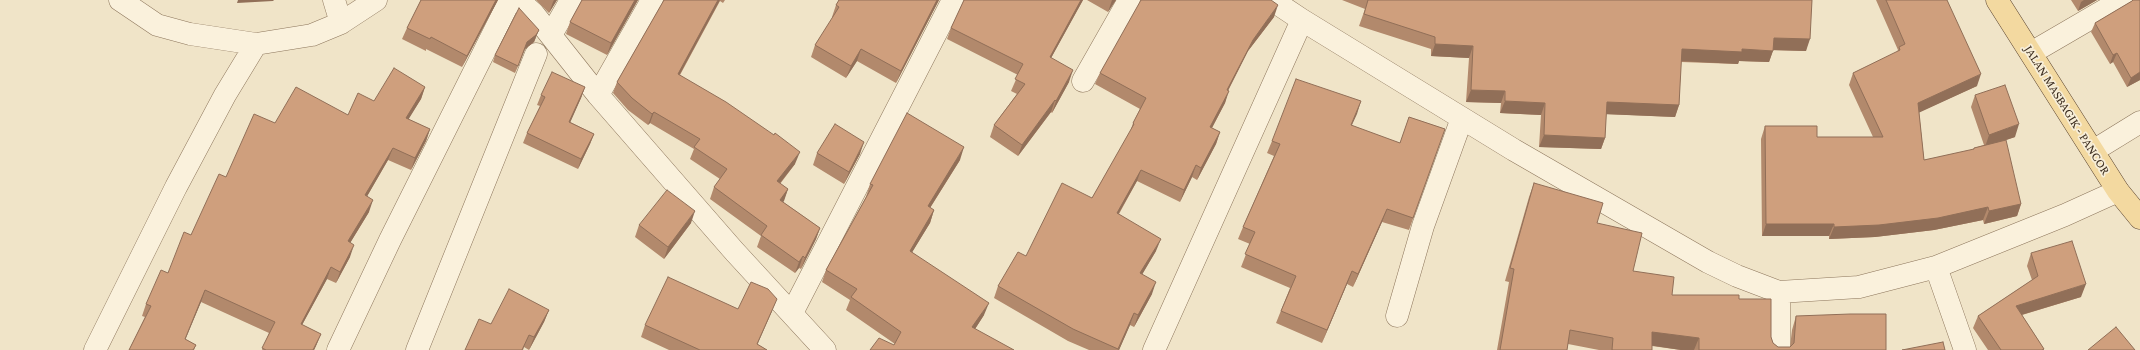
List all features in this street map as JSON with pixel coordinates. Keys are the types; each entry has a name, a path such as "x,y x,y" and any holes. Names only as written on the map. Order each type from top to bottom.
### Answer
{"main road":[{"name":"JALAN MASBAGIK - PANCOR","path":"1997,0 2118,191 2140,218"}],"street":[{"path":"120,0 157,25 190,34 256,44 312,35 341,23 376,0"},
{"path":"334,0 341,23"},
{"path":"338,350 390,240 510,0"},
{"path":"518,0 533,13 552,35 598,95 734,251 825,350"},
{"path":"552,35 571,0"},
{"path":"598,95 652,0"},
{"path":"792,314 953,0"},
{"path":"1083,81 1130,0"},
{"path":"1272,0 1462,118 1708,262 1737,276 1779,292 1859,287 1936,266 2065,215 2118,191"},
{"path":"2031,53 2122,0"},
{"path":"1154,350 1302,20"},
{"path":"96,350 176,188 226,95 256,44"},
{"path":"417,350 536,54"},
{"path":"1397,316 1423,226 1462,118"},
{"path":"2093,151 2140,122"},
{"path":"1936,266 1965,350"},
{"path":"1779,292 1779,350"}],"building":[{"path":"421,0 496,0 467,56 431,37 430,39 407,28"},
{"path":"582,0 635,0 611,43 570,22"},
{"path":"664,0 718,0 678,74 726,102 774,135 775,133 800,152 777,181 788,189 780,200 820,228 805,258 803,256 799,262 761,235 767,226 714,187 727,169 694,147 700,139 654,112 652,114 632,98 617,82"},
{"path":"839,0 937,0 901,71 861,49 851,66 815,45 839,7 836,5"},
{"path":"964,0 1081,0 1050,57 1073,70 1056,101 1055,100 1022,145 994,125 1025,84 1015,79 1023,64 951,28"},
{"path":"1141,0 1271,0 1278,5 1253,40 1227,90 1229,91 1210,127 1220,132 1201,168 1196,165 1184,190 1141,170 1117,213 1161,239 1140,273 1156,282 1138,315 1134,313 1118,349 1073,329 998,286 1018,252 1026,256 1062,183 1092,198 1134,124 1133,123 1146,98 1100,73"},
{"path":"1368,0 1812,0 1810,39 1774,38 1773,51 1742,49 1742,52 1682,49 1679,105 1607,102 1605,138 1544,135 1545,103 1505,101 1505,91 1471,90 1473,46 1435,44 1435,37 1364,14"},
{"path":"1886,0 1947,0 1981,74 1918,103 1924,160 2006,140 2021,204 1989,211 1988,207 1938,218 1879,225 1834,227 1834,224 1766,224 1765,126 1817,126 1817,137 1883,137 1853,73 1900,50 1899,47 1905,44"},
{"path":"2133,0 2140,0 2140,72 2131,78 2117,53 2113,55 2095,23"},
{"path":"519,8 539,30 536,35 527,42 518,66 495,55"},
{"path":"394,68 425,87 406,118 430,129 415,158 393,148 365,195 373,200 348,241 354,245 340,272 331,267 301,324 321,334 313,350 266,350 262,348 275,322 205,290 185,339 196,345 193,350 129,350 151,306 146,304 161,270 168,273 184,232 191,235 219,174 226,177 254,114 275,123 296,87 348,115 358,93 374,101"},
{"path":"552,72 585,87 569,122 594,134 581,159 527,133 545,97 541,95"},
{"path":"1296,79 1361,101 1351,125 1400,143 1409,117 1445,129 1413,218 1387,209 1358,274 1352,271 1327,330 1281,311 1296,276 1245,254 1255,232 1243,227 1280,144 1272,141"},
{"path":"2005,85 2019,124 1989,135 1975,95"},
{"path":"907,113 964,147 928,206 934,210 910,251 989,303 972,327 1014,350 870,350 879,338 894,345 901,332 851,297 857,289 826,270 873,185 870,184"},
{"path":"835,124 864,142 849,172 817,153"},
{"path":"1534,183 1603,203 1597,223 1642,233 1633,271 1674,277 1672,295 1739,295 1739,299 1771,299 1771,337 1773,343 1778,347 1790,347 1794,343 1796,316 1886,314 1886,350 1699,350 1699,338 1652,332 1652,350 1612,350 1613,338 1570,330 1567,350 1500,350 1514,269 1510,268"},
{"path":"667,190 695,211 668,247 639,225"},
{"path":"2072,241 2086,284 2016,306 2044,349 2001,350 1978,316 2038,276 2031,253"},
{"path":"668,277 738,309 751,282 768,289 777,299 757,344 767,350 700,350 645,325"},
{"path":"509,289 549,310 534,337 529,335 522,350 465,350 479,319 491,324"},
{"path":"2116,327 2135,350 2088,350"},
{"path":"1943,342 1945,350 1902,350"}]}
